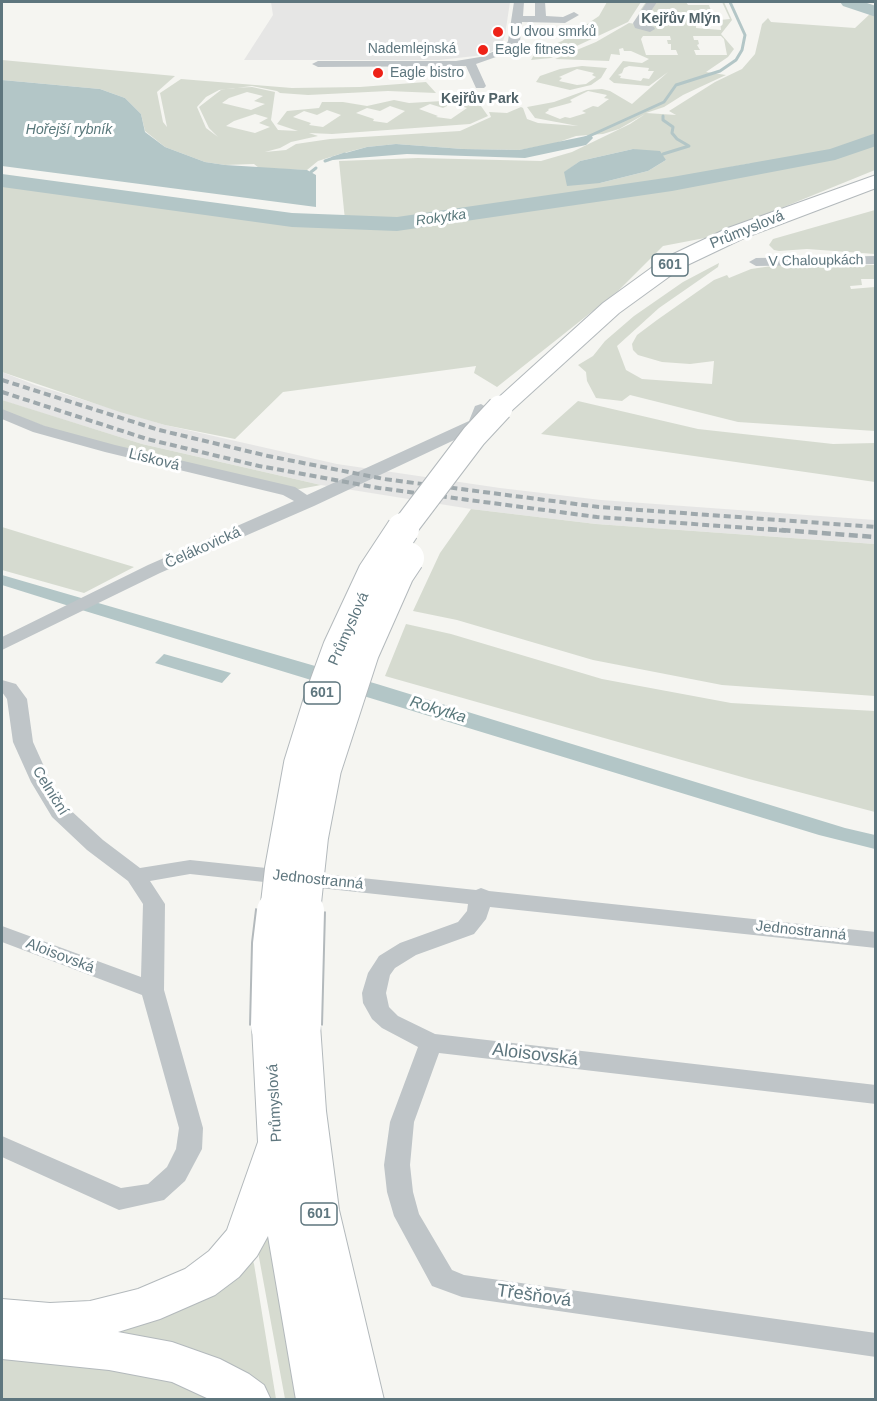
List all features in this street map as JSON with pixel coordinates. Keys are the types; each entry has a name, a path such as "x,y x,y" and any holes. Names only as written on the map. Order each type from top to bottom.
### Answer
{"main road":[{"name":"Průmyslová","path":"319,1400 294,1271 277,1140 286,1026 318,802 325,769 363,652 398,573 500,409 603,315 636,288 674,263 736,233 876,181"},
{"name":"Průmyslová","path":"500,409 681,272 766,231 876,191"},
{"name":"Průmyslová","path":"286,1026 306,1111 314,1184 329,1266 361,1400"},
{"path":"2,1318 50,1322 90,1320 144,1306 200,1282 234,1253 249,1231 277,1140"},
{"path":"2,1340 109,1350 172,1362 204,1373 233,1388 248,1400"}],"street":[{"name":"Nademlejnská","path":"318,64 470,63 491,58 509,49 514,41 519,2"},
{"path":"540,2 541,20"},
{"path":"650,29 639,26 638,23 652,2"},
{"path":"516,19 565,20 574,15"},
{"path":"470,63 480,86"},
{"name":"V Chaloupkách","path":"756,262 876,260"},
{"name":"Čelákovická","path":"2,645 101,595 476,424 500,409"},
{"name":"Lísková","path":"2,414 39,429 111,449 289,491 308,502"},
{"name":"Celniční","path":"2,686 9,688 17,699 23,742 41,782 59,812 95,845 135,876"},
{"name":"Jednostranná","path":"135,876 190,867 876,939"},
{"path":"2,1146 119,1199 155,1193 176,1174 189,1149 191,1128 152,990 154,904 135,876"},
{"name":"Aloisovská","path":"481,896 478,913 465,928 396,955 387,962 376,982 375,1003 380,1013 401,1029 430,1043 876,1095"},
{"name":"Aloisovská","path":"2,934 152,990"},
{"name":"Třešňová","path":"430,1043 402,1122 397,1166 400,1192 407,1216 442,1278 462,1286 876,1345"}],"shaded area":[{"path":"271,2 510,2 501,47 484,55 439,60 244,60 273,15"},
{"path":"607,2 641,2 628,22 551,58 531,60 535,53 562,41 599,16"},
{"path":"646,2 686,2 688,5 709,5 714,19 696,21 696,28 721,30 720,20 730,19 722,2 724,2 732,20 721,34 734,49 728,57 706,72 726,75 683,95 664,107 646,113 676,115 669,111 715,82 742,69 755,54 762,24 768,18 771,22 855,28 875,12 875,170 710,237 663,246 618,291 497,387 474,373 476,366 283,392 235,439 165,425 2,372 2,184 323,226 404,227 678,186 752,163 629,187 423,217 345,220 339,161 418,158 541,161 572,152 630,124 645,114 619,129 603,134 576,136 553,144 519,150 396,144 367,147 340,154 318,161 307,170 259,168 254,164 225,165 205,162 165,147 145,131 141,114 125,98 100,89 2,80 2,60 175,76 157,92 163,122 167,127 160,93 181,79 292,88 360,87 426,82 436,93 388,91 308,95 280,93 252,86 237,88 252,87 275,92 271,120 278,130 298,131 277,124 287,111 319,108 322,102 343,102 367,106 394,100 409,103 476,99 488,116 470,124 332,134 309,133 318,136 291,142 265,152 286,150 296,144 330,139 460,131 491,117 489,112 507,113 521,107 527,119 538,123 578,126 535,118 527,107 554,102 587,90 602,89 632,104 668,72 649,86 614,83 609,79 623,61 642,63 649,59 631,51 624,51 623,48 619,49 620,55 611,54 609,61 555,59 596,42 629,23 645,25 649,14 639,12","holes":["643,36 670,36 671,40 667,40 668,44 671,44 671,50 676,50 678,55 646,55 641,39","693,36 721,36 724,39 727,55 696,55 694,50 700,50 697,45 698,40 694,40","629,66 649,68 648,71 654,71 649,79 643,78 641,81 620,78 621,76 618,75 624,68","226,89 221,90 199,107 209,128 218,137 206,128 197,107 206,97 219,90","588,91 607,95 604,98 609,99 598,107 593,106 582,111 586,113 570,118 560,119 545,113 548,109 572,102 570,100","247,92 263,96 254,101 265,104 251,110 222,103","453,103 467,108 451,119 436,117 438,116 419,109 430,104 443,108","390,106 405,111 387,123 373,121 374,119 356,113 367,108 380,111","327,110 341,115 323,127 309,125 311,123 293,117 304,111 317,115","255,114 268,118 259,123 270,127 255,133 226,126","633,149 666,160 648,171 600,183 565,172 580,161"]},
{"path":"582,66 607,68 601,78 591,85 570,90 536,82 540,76 560,69","holes":["577,69 594,73 592,75 596,77 586,84 577,85 559,81 562,78 559,77"]},
{"path":"875,210 875,254 807,249 779,251 769,245 773,239"},
{"path":"719,263 718,267 659,308 617,346 626,370 642,379 712,384 714,361 690,364 662,362 638,355 633,350 632,344 637,335 714,280 727,275 729,278 751,269 779,265 875,265 875,279 861,279 862,285 850,286 851,289 875,287 875,431 738,422 630,395 622,401 596,398 587,381 586,372 578,365 593,356 605,341 634,316 683,282"},
{"path":"2,372 35,385 165,425 337,464 601,500 875,520 875,544 596,524 471,509 321,485 142,444 7,402 2,400"},
{"path":"2,400 142,444 321,485 289,491 57,431 2,410"},
{"path":"578,401 698,429 833,444 875,443 875,482 541,434"},
{"path":"471,509 596,524 875,544 875,696 722,685 593,660 457,620 413,611 440,553"},
{"path":"2,527 134,567 84,593 2,570"},
{"path":"406,624 451,634 602,679 731,703 875,711 875,812 749,779 385,676"},
{"path":"270,1222 303,1399 285,1399 256,1241"},
{"path":"250,1252 254,1264 276,1399 270,1399 85,1331"},
{"path":"2,1352 111,1362 227,1400 2,1400"}],"water":[{"name":"Hořejší rybník","path":"2,80 100,89 125,98 141,114 145,132 165,147 205,162 307,170 316,175 316,207 2,166"},
{"path":"591,135 593,138 586,145 525,158 407,154 332,160 331,157 367,147 396,144 519,150"},
{"path":"633,149 660,151 666,160 648,171 600,183 567,186 564,172 580,161"},
{"path":"2,575 377,684 845,828 875,835 875,849 819,835 2,585"},
{"path":"164,654 231,673 222,683 155,663"}],"waterway":[{"path":"585,138 664,102 676,85 720,71 736,60 742,50 745,35 730,2"},
{"name":"Rokytka","path":"849,2 876,12"},
{"path":"663,116 663,120 673,127 672,133 677,139 689,146 663,154"},
{"name":"Rokytka","path":"2,181 292,220 397,224 672,184 835,154 876,139"},
{"path":"325,161 345,154"},
{"path":"311,172 316,168"}],"railway":[{"path":"2,380 159,430 268,456 384,479 599,507 876,527"},
{"path":"2,392 147,439 259,466 379,488 597,517 789,531"},
{"path":"768,529 876,537"}],"place":[{"name":"U dvou smrků","path":"498,32"},
{"name":"Eagle fitness","path":"483,50"},
{"name":"Eagle bistro","path":"378,73"}],"district":[{"name":"Kejřův Mlýn","path":"681,19"},
{"name":"Kejřův Park","path":"480,99"}]}
